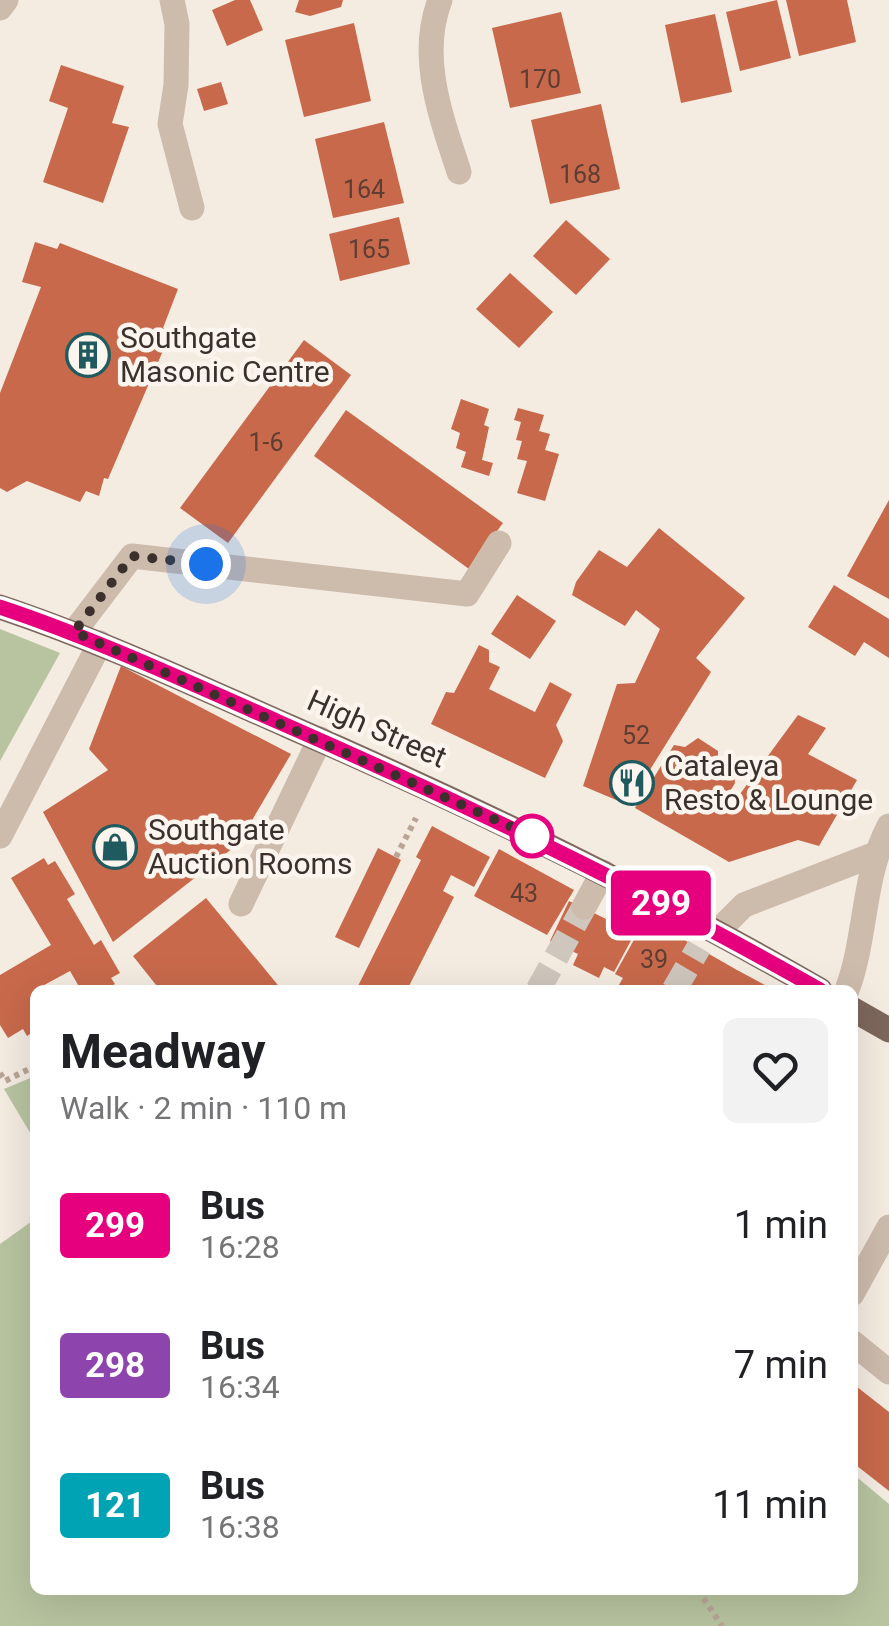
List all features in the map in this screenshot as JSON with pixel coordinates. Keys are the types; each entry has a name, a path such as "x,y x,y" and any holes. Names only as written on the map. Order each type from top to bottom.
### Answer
{"main road":[{"name":"High Street","path":"0,607 74,632 320,740 602,872 709,935 810,985"},
{"path":"858,1012 889,1030"}],"street":[{"path":"0,8 6,0"},
{"path":"172,0 177,24 176,85 170,124 192,208"},
{"path":"440,0 430,42 430,71 458,172"},
{"path":"74,632 132,556 467,594 499,543"},
{"path":"0,836 100,643"},
{"path":"242,904 320,740"},
{"path":"849,985 856,966 873,855 889,826"},
{"path":"709,935 744,905 873,855"},
{"path":"584,906 602,872"},
{"path":"858,1283 889,1227"},
{"path":"858,1347 889,1372"}],"path":[{"path":"0,1073 5,1081 30,1068"},
{"path":"701,1595 722,1626"}],"green space":[{"path":"0,629 60,653 0,761"},
{"path":"30,1078 30,1133 4,1089"},
{"path":"30,1223 30,1595 858,1595 858,1478 889,1504 889,1626 0,1626 0,1244"}],"building":[{"path":"235,0 250,0 263,30 227,46 212,10"},
{"path":"299,0 343,0 341,7 310,16 295,12"},
{"path":"777,0 791,58 740,71 726,12"},
{"path":"786,0 847,0 856,42 799,56"},
{"path":"561,12 581,93 510,108 492,28"},
{"path":"715,14 732,92 681,103 665,25"},
{"path":"354,23 371,101 304,117 285,40"},
{"path":"61,65 124,86 112,123 129,127 103,203 43,182 68,108 49,101"},
{"path":"221,82 228,104 204,111 197,89"},
{"path":"601,104 620,189 550,204 531,120"},
{"path":"384,122 404,203 333,218 315,139"},
{"path":"399,217 410,264 340,281 329,234"},
{"path":"566,220 610,259 576,295 533,256"},
{"name":"Southgate Masonic Centre","path":"35,242 57,249 60,243 178,289 163,328 171,332 108,479 104,478 99,496 86,491 80,502 27,481 7,492 0,488 0,393 41,287 22,282"},
{"path":"510,273 553,312 519,348 476,309"},
{"path":"304,340 351,375 228,543 180,508"},
{"path":"461,399 489,409 482,460 493,463 489,476 461,467 466,452 456,448 460,433 451,429"},
{"path":"518,408 544,415 539,431 550,434 545,450 559,454 545,501 517,493 527,461 517,459 522,441 516,440 521,422 514,420"},
{"path":"346,410 503,523 469,569 314,456"},
{"path":"889,500 889,599 847,576"},
{"path":"659,528 745,598 696,658 711,672 628,805 583,786 617,684 635,683 660,629 636,610 625,626 572,595 576,582 599,550 627,567"},
{"path":"834,585 889,619 889,658 864,642 855,656 808,627"},
{"path":"517,595 556,621 530,659 491,634"},
{"path":"479,645 489,650 489,662 500,667 489,689 535,712 550,682 572,694 556,725 563,741 545,778 431,724 446,692 454,693"},
{"path":"121,666 291,754 238,844 113,942 43,812 108,770 89,749"},
{"path":"798,715 826,728 808,754 857,780 819,846 798,840 729,862 635,808 674,745 685,747 698,738 718,751 718,766 734,775 735,783 722,805 729,809"},
{"path":"432,826 490,857 474,887 451,875 443,891 454,897 410,985 358,985 421,860 416,857"},
{"path":"378,848 401,860 359,948 335,937"},
{"path":"499,849 574,890 547,935 474,896"},
{"path":"44,858 48,865 55,861 75,894 67,899 94,945 101,940 120,973 111,978 113,985 78,985 70,971 44,985 30,985 30,1034 27,1036 23,1029 8,1038 0,1025 0,975 51,945 11,878"},
{"name":"Southgate Auction Rooms","path":"206,898 278,985 156,985 133,956"},
{"path":"569,901 635,933 614,972 604,967 599,978 573,965 578,954 550,941"},
{"path":"646,918 765,985 619,985 623,978 615,974"},
{"path":"858,1388 889,1412 889,1491 858,1467"}],"tunnel":[{"path":"541,985 584,907"},
{"path":"677,985 699,947"}],"bus line":[{"name":"299","path":"0,607 74,632 436,791 579,858 811,985"}],"place":[{"name":"Southgate Masonic Centre","path":"88,355"},
{"name":"Cataleya Resto & Lounge","path":"632,783"},
{"name":"Southgate Auction Rooms","path":"115,847"}],"route":[{"path":"206,564 132,556 74,632 543,841 532,836"}]}
